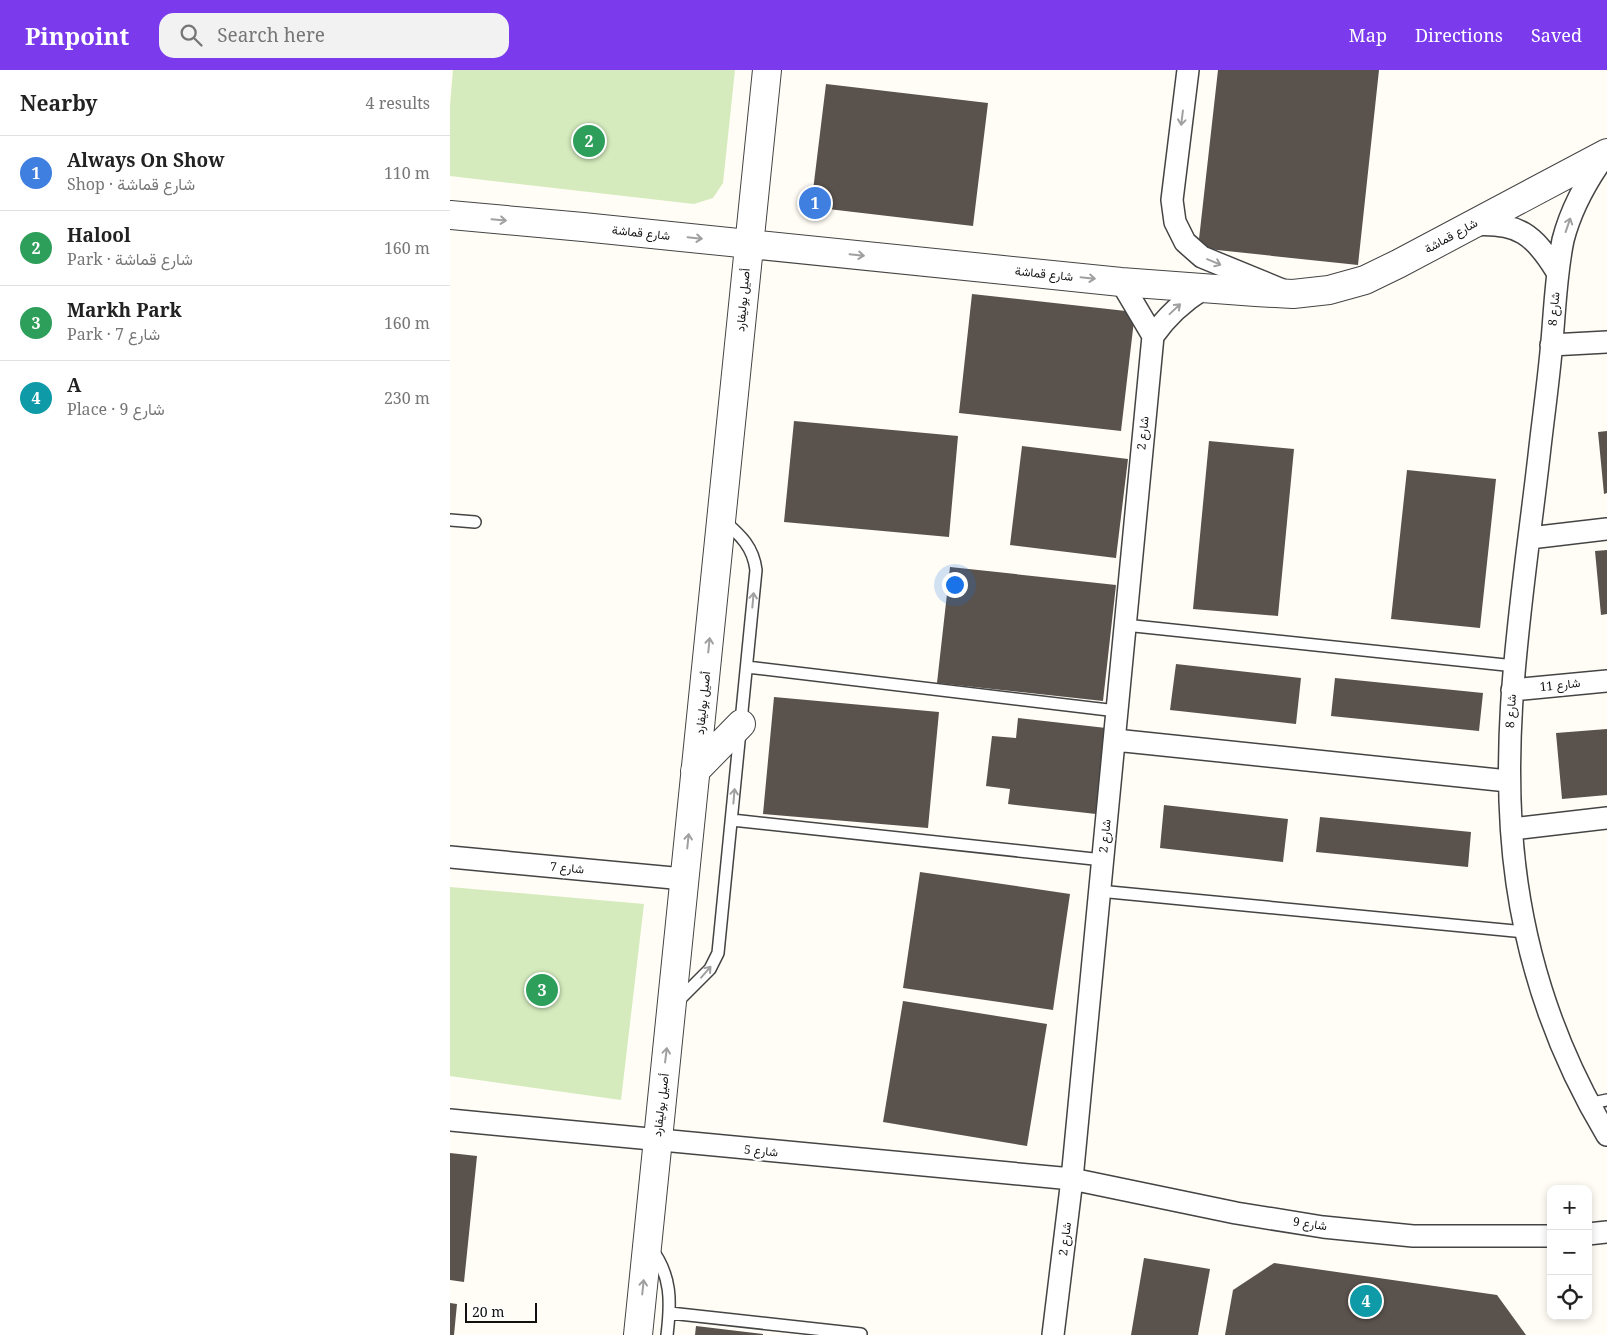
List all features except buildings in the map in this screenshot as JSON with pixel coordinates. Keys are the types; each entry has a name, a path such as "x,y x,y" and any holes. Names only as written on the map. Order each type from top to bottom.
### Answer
{"street":[{"name":"أصيل بوليفارد","path":"638,1335 656,1141 672,1006 767,70"},
{"path":"1188,70 1172,200 1172,211 1179,233 1185,242 1202,257 1292,294"},
{"name":"شارع قماشة","path":"450,216 1121,282 1292,294 1329,290 1365,280 1607,153"},
{"name":"شارع 8","path":"1607,153 1591,174 1575,205 1564,238 1557,272 1551,345 1512,690 1508,781 1517,880 1525,932 1540,988 1560,1044 1598,1102 1607,1135"},
{"path":"1471,225 1498,223 1523,233 1544,250 1557,272"},
{"path":"1121,282 1153,336 1176,308 1202,289"},
{"name":"شارع 2","path":"1053,1335 1072,1179 1153,336"},
{"path":"1551,345 1607,342"},
{"path":"1530,538 1607,529"},
{"name":"شارع 11","path":"1512,690 1607,681"},
{"path":"695,771 741,724"},
{"path":"1115,740 1508,781"},
{"path":"1512,829 1607,818"},
{"name":"شارع 7","path":"450,857 684,879"},
{"name":"شارع 5","path":"450,1120 1072,1179"},
{"name":"شارع 9","path":"1072,1179 1236,1213 1323,1227 1413,1236 1547,1236"},
{"path":"1592,1234 1607,1232"}],"lane":[{"path":"672,1006 710,969 718,953 732,820 756,570 754,559 744,540 722,518"},
{"path":"450,520 475,522"},
{"path":"1125,625 1515,666"},
{"path":"747,667 1117,711"},
{"path":"732,820 1102,860"},
{"path":"1100,891 1525,932"},
{"path":"647,1243 659,1258 667,1275 670,1294 667,1335"},
{"path":"670,1313 861,1334"}],"green space":[{"path":"453,70 735,70 723,183 713,198 694,204 450,176 450,105"},
{"path":"450,887 644,904 621,1100 450,1076"}],"place":[{"name":"Halool","path":"589,141"},
{"name":"Always On Show","path":"815,203"},
{"name":"Markh Park","path":"542,990"},
{"name":"A","path":"1366,1301"}]}
